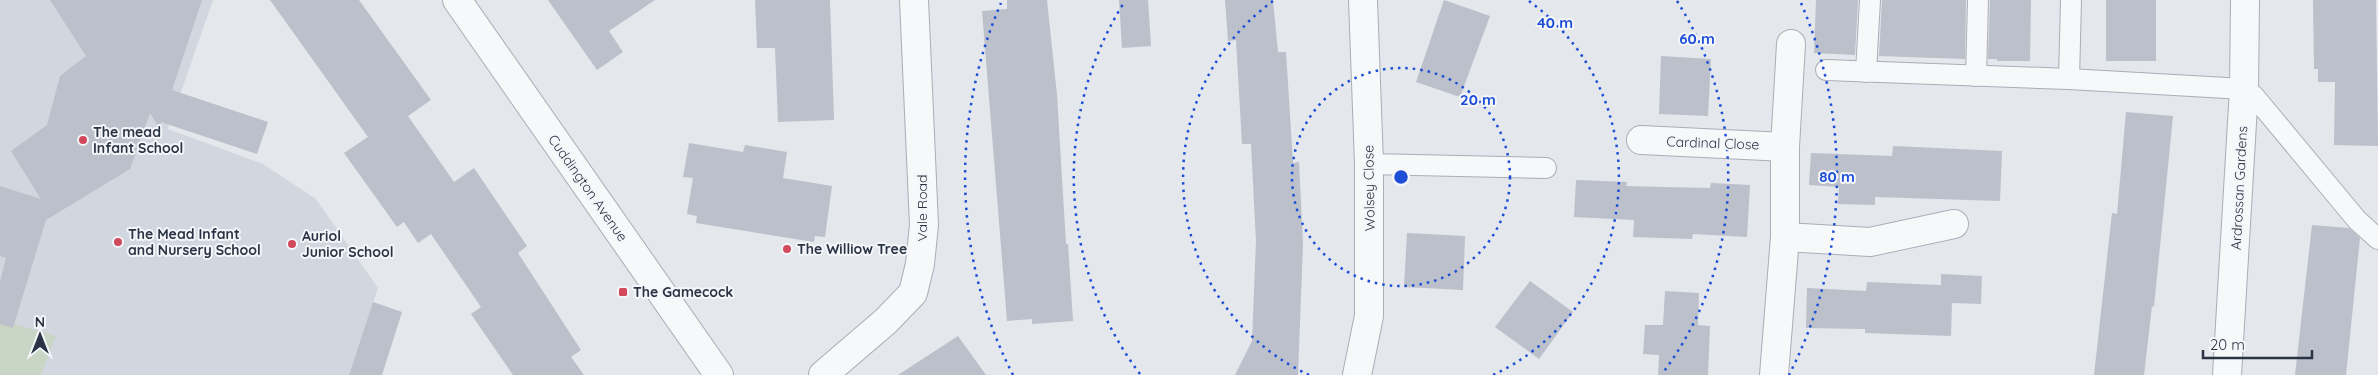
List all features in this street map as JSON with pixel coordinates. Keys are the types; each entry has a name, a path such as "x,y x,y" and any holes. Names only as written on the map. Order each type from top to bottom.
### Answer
{"street":[{"name":"Cuddington Avenue","path":"457,0 719,375"},
{"name":"Vale Road","path":"823,375 886,321 914,293 920,264 924,225 914,0"},
{"name":"Wolsey Close","path":"1357,375 1369,316 1369,164 1363,0"},
{"name":"Ardrossan Gardens","path":"2227,375 2244,90 2244,0"},
{"path":"1774,375 1785,237 1785,146 1791,44"},
{"name":"Cardinal Close","path":"1641,140 1785,146"},
{"path":"1785,237 1870,242 1954,224"}],"lane":[{"path":"1866,72 1870,0"},
{"path":"1976,76 1978,0"},
{"path":"2069,79 2071,0"},
{"path":"1826,70 2069,79 2244,90 2254,96 2357,220 2378,239"},
{"path":"1369,164 1546,168"}],"shaded area":[{"name":"The Mead Infant and Nursery School","path":"0,0 213,0 168,129 263,164 316,199 378,288 349,375 0,375"}],"green space":[{"path":"0,320 56,336 41,375 0,375"}],"building":[{"name":"The mead Infant School","path":"50,0 202,0 172,90 268,122 257,154 161,122 159,128 150,113 130,169 46,220 13,328 0,324 0,282 6,258 0,256 0,186 41,199 11,151 47,125 60,76 86,56"},
{"path":"270,0 359,0 431,100 408,116 454,182 474,168 527,246 518,253 581,350 571,357 584,375 513,375 471,314 481,307 431,234 418,243 404,222 397,227 344,153 368,137"},
{"path":"548,0 655,0 609,31 623,52 597,70"},
{"path":"755,0 830,0 834,120 778,122 775,48 757,48"},
{"path":"1007,0 1047,0 1057,95 1066,244 1068,244 1073,321 1032,324 1032,319 1007,321 982,11 1007,9"},
{"path":"1119,0 1148,0 1151,46 1122,48"},
{"path":"1225,0 1273,0 1278,52 1286,52 1293,163 1299,162 1303,244 1298,375 1235,375 1252,341 1256,241 1251,144 1242,144 1236,40 1228,41"},
{"path":"1444,0 1490,16 1460,97 1416,82"},
{"path":"1816,0 1858,0 1855,55 1814,53"},
{"path":"1882,0 1966,0 1965,59 1879,56"},
{"path":"1990,0 2031,0 2030,61 1997,61 1997,59 1988,59"},
{"path":"2106,0 2156,0 2156,61 2106,61"},
{"path":"2313,0 2376,0 2378,146 2334,145 2335,82 2318,82 2318,69 2314,69"},
{"path":"1661,56 1711,59 1708,116 1659,114"},
{"path":"2126,112 2173,116 2154,307 2152,306 2144,375 2094,375 2112,213 2117,214"},
{"path":"689,143 743,152 745,145 787,152 783,178 832,186 825,237 815,236 814,242 696,223 697,216 687,214 693,178 683,177"},
{"path":"1893,146 2002,151 2000,201 1875,197 1875,205 1838,204 1839,187 1809,185 1811,153 1892,156"},
{"path":"1576,180 1627,182 1626,186 1710,188 1711,183 1750,185 1747,237 1693,234 1692,239 1633,237 1634,220 1574,217"},
{"path":"2312,225 2349,228 2360,238 2346,375 2295,375"},
{"path":"1407,233 1465,236 1463,290 1404,287"},
{"path":"1941,274 1982,276 1981,304 1952,303 1951,336 1865,333 1865,329 1806,328 1807,288 1866,291 1867,282 1941,285"},
{"path":"1530,281 1573,312 1539,359 1495,327"},
{"path":"1665,291 1699,293 1698,325 1710,326 1708,375 1658,375 1659,355 1643,354 1645,325 1663,325"},
{"path":"373,302 402,312 382,375 349,375"},
{"path":"958,336 986,375 898,375"}],"place":[{"name":"The mead Infant School","path":"83,140"},
{"name":"The Mead Infant and Nursery School","path":"118,242"},
{"name":"Auriol Junior School","path":"292,244"},
{"name":"The Williow Tree","path":"787,249"},
{"name":"The Gamecock","path":"623,292"}]}
